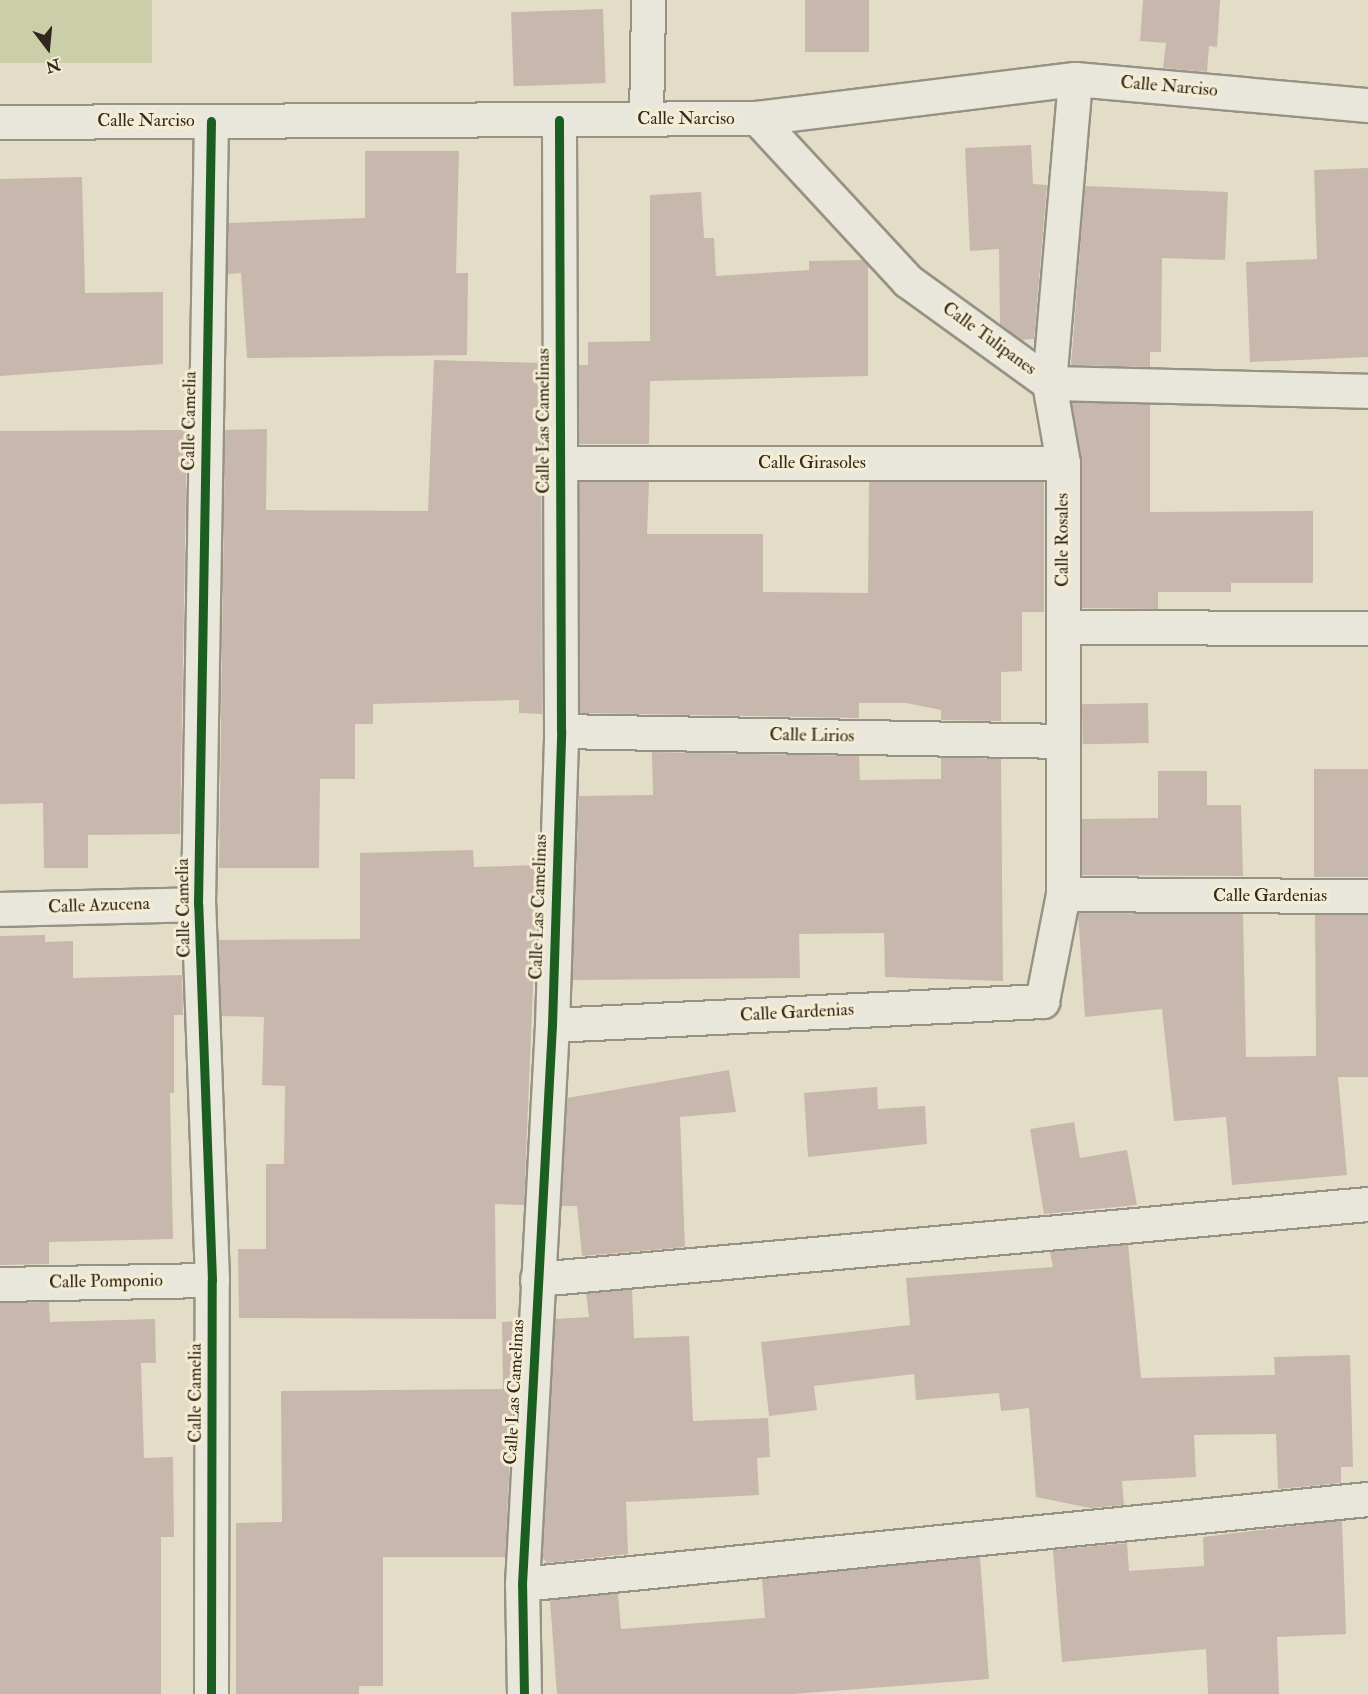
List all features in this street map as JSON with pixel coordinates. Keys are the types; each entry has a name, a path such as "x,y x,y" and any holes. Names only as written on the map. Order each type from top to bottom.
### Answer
{"street":[{"path":"646,119 648,0"},
{"name":"Calle Narciso","path":"0,122 756,118 1075,79 1368,105"},
{"name":"Calle Rosales","path":"1042,1000 1064,894 1063,463 1049,383 1075,79"},
{"name":"Calle Tulipanes","path":"756,118 908,281 1049,383 1368,391"},
{"name":"Calle Las Camelinas","path":"524,1694 522,1584 552,1025 561,731 559,120"},
{"name":"Calle Camelia","path":"211,121 198,904 212,1280 211,1694"},
{"name":"Calle Girasoles","path":"560,463 1063,463"},
{"path":"1063,627 1368,628"},
{"name":"Calle Lirios","path":"561,731 1063,741"},
{"name":"Calle Gardenias","path":"1064,894 1368,896"},
{"name":"Calle Azucena","path":"0,909 198,904"},
{"name":"Calle Gardenias","path":"552,1025 1042,1000"},
{"path":"537,1279 1368,1204"},
{"name":"Calle Pomponio","path":"0,1284 212,1280"},
{"path":"522,1584 1368,1499"}],"green space":[{"path":"0,0 152,0 152,63 0,63"}],"building":[{"path":"805,0 869,0 869,52 805,52"},
{"path":"1143,0 1220,0 1217,47 1209,46 1207,72 1163,68 1166,43 1140,41"},
{"path":"603,9 606,83 514,86 511,12"},
{"path":"1031,145 1033,184 1047,185 1034,339 1021,340 1000,324 999,249 970,251 965,148"},
{"path":"365,151 459,151 456,273 468,273 467,355 247,358 241,273 227,274 228,223 365,218"},
{"path":"1368,168 1368,357 1250,362 1246,262 1317,259 1314,170"},
{"path":"82,177 85,293 163,292 163,364 0,376 0,179"},
{"path":"1085,186 1228,192 1225,260 1162,258 1161,352 1150,352 1150,367 1071,365"},
{"path":"701,192 704,238 714,238 716,276 809,270 809,261 863,260 868,265 868,376 650,381 649,444 579,444 579,365 588,365 588,342 650,341 650,195"},
{"path":"434,360 541,363 542,714 519,713 519,700 373,704 373,724 355,724 355,779 320,779 319,868 219,868 225,430 267,429 266,510 428,511"},
{"path":"1071,402 1150,404 1150,512 1313,511 1313,583 1231,583 1231,592 1158,592 1158,609 1082,608 1082,463"},
{"path":"187,430 180,834 88,835 88,868 44,868 43,803 0,804 0,431"},
{"path":"579,482 649,482 647,534 763,534 763,592 868,593 869,482 1044,482 1044,612 1022,612 1022,671 1001,672 1001,721 941,720 941,710 906,703 859,703 859,718 580,713"},
{"path":"1148,703 1149,743 1083,744 1082,704"},
{"path":"652,752 859,756 860,780 941,779 941,757 1001,759 1003,981 885,977 884,933 799,934 800,978 572,980 579,796 653,795"},
{"path":"1314,769 1368,769 1368,877 1314,877"},
{"path":"1158,771 1207,771 1207,805 1241,805 1243,876 1082,875 1082,819 1158,818"},
{"path":"473,850 474,867 538,865 524,1205 495,1204 496,1319 239,1318 238,1249 266,1249 266,1164 284,1164 285,1086 262,1085 264,1017 221,1016 219,940 360,939 360,853"},
{"path":"1078,913 1243,914 1246,1057 1316,1056 1315,914 1368,915 1368,1077 1338,1077 1347,1175 1232,1185 1226,1117 1174,1121 1162,1009 1085,1017"},
{"path":"45,935 45,942 73,941 73,978 182,975 183,1015 174,1015 174,1093 170,1093 173,1239 49,1242 49,1264 0,1265 0,936"},
{"path":"729,1070 736,1112 680,1117 685,1247 582,1256 577,1206 561,1206 567,1098"},
{"path":"877,1087 878,1109 925,1106 927,1144 808,1157 804,1093"},
{"path":"1074,1122 1080,1158 1127,1150 1137,1205 1044,1214 1030,1129"},
{"path":"1128,1244 1141,1378 1275,1375 1274,1357 1350,1355 1353,1467 1341,1467 1341,1483 1278,1489 1276,1434 1194,1435 1196,1477 1122,1481 1124,1505 1090,1508 1036,1497 1029,1408 1001,1411 999,1393 916,1400 914,1374 814,1386 817,1410 769,1416 761,1342 910,1325 906,1278 1053,1267 1050,1252"},
{"path":"632,1289 634,1338 689,1336 693,1421 768,1418 770,1457 757,1458 759,1495 626,1502 628,1554 547,1563 542,1557 555,1319 589,1317 586,1293"},
{"path":"49,1302 50,1322 155,1319 156,1363 141,1363 144,1458 173,1457 174,1537 161,1537 161,1694 0,1694 0,1303"},
{"path":"517,1321 505,1557 383,1557 383,1686 359,1686 359,1694 236,1694 236,1523 282,1522 281,1391 503,1389 502,1322"},
{"path":"1342,1520 1346,1634 1277,1637 1279,1694 1208,1694 1206,1649 1062,1662 1053,1550 1127,1543 1129,1571 1204,1566 1203,1537"},
{"path":"980,1557 989,1679 793,1694 557,1694 550,1600 618,1593 621,1629 765,1618 762,1579"}],"cycle path":[{"path":"524,1694 522,1584 552,1025 561,731 559,120"},
{"path":"211,121 198,904 212,1280 211,1694"}]}
